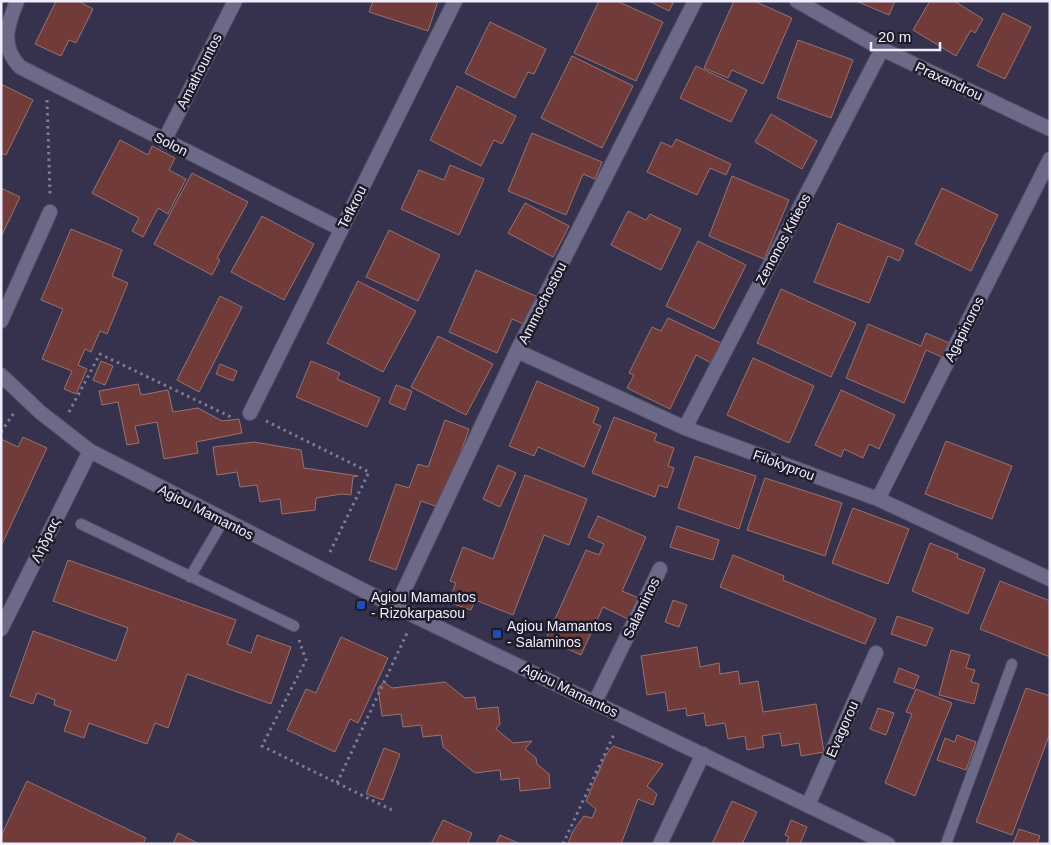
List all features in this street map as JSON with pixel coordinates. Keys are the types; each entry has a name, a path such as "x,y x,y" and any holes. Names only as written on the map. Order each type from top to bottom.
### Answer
{"street":[{"name":"Solon","path":"18,1 6,36 7,52 20,67 341,230"},
{"name":"Amathountos","path":"164,140 235,1"},
{"name":"Tefkrou","path":"250,412 455,1"},
{"name":"Ammochostou","path":"396,607 517,352 695,1"},
{"name":"Praxandrou","path":"798,1 882,49 1050,129"},
{"name":"Zenonos Kitieos","path":"685,428 882,49"},
{"name":"Agapinoros","path":"878,499 1050,159"},
{"path":"1,321 50,212"},
{"name":"Filokyprou","path":"517,352 685,428 878,499 1050,579"},
{"name":"Agiou Mamantos","path":"1,375 24,398 90,451 224,521 396,607 888,844"},
{"name":"Λήδρας","path":"1,629 90,451"},
{"name":"Salaminos","path":"595,702 660,568"},
{"name":"Evagorou","path":"808,805 876,653"},
{"path":"660,844 703,754"}],"lane":[{"path":"190,577 224,521"},
{"path":"81,524 294,626"},
{"path":"946,844 1012,664"}],"path":[{"path":"47,81 50,212"},
{"path":"57,426 73,407 100,354 234,418 250,412 369,472 321,570"},
{"path":"1,432 24,398"},
{"path":"337,783 415,616"},
{"path":"294,626 306,660 262,746 394,811"},
{"path":"563,844 623,716"}],"building":[{"path":"56,1 78,1 93,9 76,43 69,40 61,56 35,44"},
{"path":"373,1 438,1 428,31 369,12"},
{"path":"599,1 617,1 663,22 636,81 574,53"},
{"path":"649,1 674,1 669,11"},
{"path":"734,1 754,1 792,18 763,84 732,70 728,78 704,68"},
{"path":"856,1 895,1 889,15"},
{"path":"930,1 954,1 983,19 975,33 971,30 956,56 913,30"},
{"path":"1003,13 1031,27 1005,79 977,66"},
{"path":"490,22 546,49 534,74 528,72 515,98 465,73"},
{"path":"798,40 853,60 831,118 777,98"},
{"path":"572,56 633,86 602,148 541,118"},
{"path":"696,66 747,90 731,122 680,98"},
{"path":"1,84 33,100 6,155 1,153"},
{"path":"457,86 516,116 502,144 494,140 481,166 430,140"},
{"path":"771,114 817,141 802,169 755,142"},
{"path":"532,133 602,162 595,179 583,174 566,215 508,191"},
{"path":"676,139 731,164 726,175 710,168 697,195 647,172 661,142 672,147"},
{"path":"120,140 148,155 152,146 175,158 169,170 186,179 168,214 158,208 143,237 132,231 139,218 92,193"},
{"path":"450,165 484,179 459,235 401,209 419,170 444,180"},
{"path":"192,173 248,202 217,258 220,260 212,275 154,244"},
{"path":"732,176 789,200 764,259 709,236"},
{"path":"1,188 20,197 1,237"},
{"path":"942,188 998,215 971,271 915,244"},
{"path":"525,203 569,226 553,257 508,233"},
{"path":"628,211 646,220 650,214 681,229 661,270 611,245"},
{"path":"262,216 314,244 284,300 231,272"},
{"path":"838,223 904,250 899,261 888,256 869,303 814,282"},
{"path":"71,229 122,250 112,276 128,283 107,334 100,331 91,352 85,349 78,365 87,369 76,394 64,389 72,371 42,359 63,309 41,300"},
{"path":"389,230 440,255 418,301 366,277"},
{"path":"698,241 746,265 714,329 666,306"},
{"path":"476,270 540,298 528,326 512,319 497,353 449,332"},
{"path":"358,281 416,311 383,372 327,343"},
{"path":"781,289 856,323 831,377 757,343"},
{"path":"220,296 242,307 199,392 177,380"},
{"path":"668,318 723,344 713,364 696,355 670,409 627,388 634,375 629,373 652,327 661,331"},
{"path":"868,324 921,346 926,333 954,345 948,360 926,350 904,403 846,378"},
{"path":"438,336 493,364 466,415 411,387"},
{"path":"753,358 814,386 789,443 727,415"},
{"path":"101,361 113,366 105,385 93,380"},
{"path":"311,361 340,373 337,379 380,398 367,427 296,397"},
{"path":"220,364 237,371 233,381 216,374"},
{"path":"537,381 599,408 593,423 601,426 584,467 538,447 534,456 509,446"},
{"path":"138,384 141,395 168,390 173,412 198,408 222,421 239,419 242,433 196,442 198,453 164,459 157,422 135,426 139,443 127,445 118,402 102,405 99,391"},
{"path":"396,385 412,391 405,410 389,403"},
{"path":"841,390 895,415 879,449 869,444 863,458 844,449 841,457 815,445"},
{"path":"614,417 657,434 654,441 674,448 668,466 674,468 667,488 659,485 655,497 592,473"},
{"path":"445,420 469,429 441,508 421,501 396,570 369,560 396,484 409,488 418,464 428,467"},
{"path":"23,437 47,448 1,546 1,439 18,447"},
{"path":"946,441 1012,466 992,519 925,494"},
{"path":"254,442 301,450 304,468 358,476 353,477 351,495 342,494 316,498 315,510 282,514 280,499 260,502 257,485 240,487 237,472 217,475 213,447"},
{"path":"695,456 756,476 739,529 678,508"},
{"path":"498,465 516,473 500,507 483,499"},
{"path":"525,475 587,499 569,545 544,535 513,615 475,600 471,610 448,602 456,583 450,581 463,547 493,559"},
{"path":"765,478 842,503 825,556 747,530"},
{"path":"853,508 909,529 888,584 832,563"},
{"path":"598,516 646,537 622,591 639,598 630,620 603,607 581,655 546,639 586,550 599,555 604,544 588,537"},
{"path":"677,526 719,540 713,560 670,547"},
{"path":"930,543 958,554 957,558 985,569 968,614 912,591"},
{"path":"733,555 784,576 783,580 876,619 865,644 720,587"},
{"path":"68,560 236,620 227,644 251,653 257,635 291,647 271,704 187,674 168,728 155,723 147,744 89,723 84,738 64,731 71,711 54,705 55,700 37,693 33,704 10,696 33,631 116,661 128,628 53,601"},
{"path":"1000,581 1050,601 1050,657 980,629"},
{"path":"673,600 687,605 679,627 665,622"},
{"path":"897,616 933,628 926,646 891,634"},
{"path":"341,637 388,658 358,723 350,719 335,752 287,730 306,689 316,693"},
{"path":"697,647 700,667 719,663 720,674 738,671 740,684 758,681 763,712 816,704 824,752 801,756 799,743 782,746 780,733 762,736 764,747 747,750 745,736 728,739 725,723 706,726 704,713 687,716 686,708 668,711 665,692 647,695 641,656"},
{"path":"951,650 970,655 966,668 975,670 971,682 979,684 974,704 939,695"},
{"path":"899,668 919,676 914,689 894,682"},
{"path":"384,682 392,688 445,682 465,698 475,697 477,709 498,707 500,724 496,729 513,743 532,741 525,749 536,758 537,764 549,774 550,788 520,791 519,778 501,780 500,770 475,773 443,747 441,735 423,737 421,725 403,727 401,714 382,716 378,688"},
{"path":"1026,688 1050,696 1050,733 1012,835 976,822"},
{"path":"916,689 952,703 915,796 885,783 912,714 906,712"},
{"path":"878,708 894,713 886,735 870,729"},
{"path":"957,735 976,742 966,770 937,760 945,738 955,742"},
{"path":"613,746 663,764 647,786 657,794 653,805 638,799 621,844 568,844 573,831 584,816 592,818 596,809 586,801 606,755"},
{"path":"384,748 400,754 383,800 366,794"},
{"path":"27,781 146,838 143,844 1,844 1,836"},
{"path":"732,801 757,812 742,844 712,844"},
{"path":"443,820 472,833 468,842 471,844 431,844"},
{"path":"791,820 807,827 800,844 786,844 789,837 785,835"},
{"path":"1019,829 1040,836 1037,844 1013,844"},
{"path":"178,833 199,844 173,844"},
{"path":"500,835 520,844 496,844"}],"place":[{"name":"Agiou Mamantos - Rizokarpasou","path":"361,605"},
{"name":"Agiou Mamantos - Salaminos","path":"497,634"}]}
